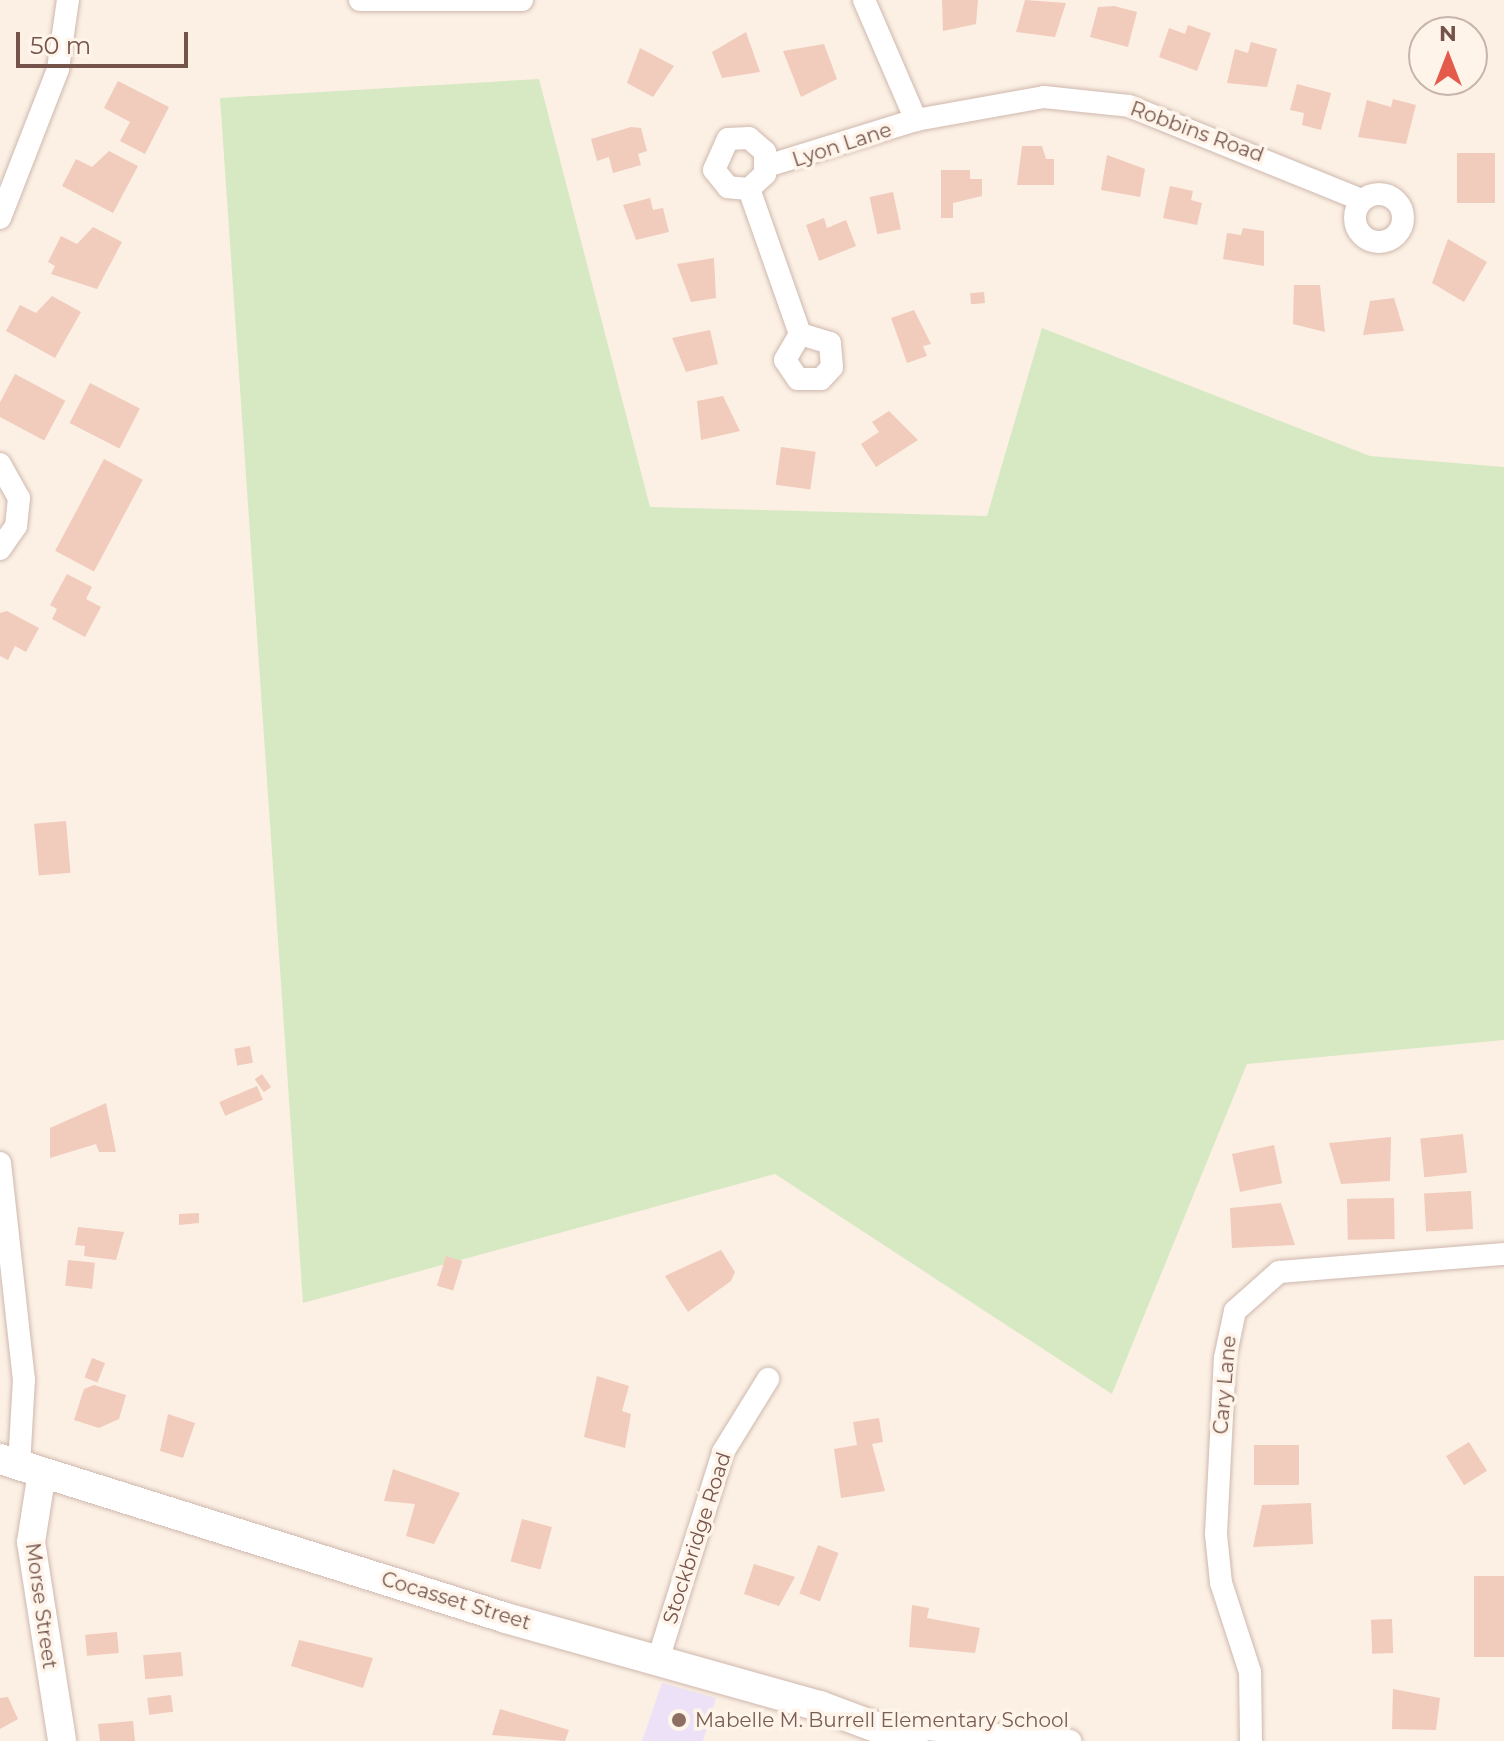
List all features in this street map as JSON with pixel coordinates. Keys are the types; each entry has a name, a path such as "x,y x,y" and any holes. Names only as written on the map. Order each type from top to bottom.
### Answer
{"main road":[{"name":"Cocasset Street","path":"20,1465 877,1725 913,1741"}],"street":[{"path":"0,218 58,69 68,0"},
{"path":"360,0 522,0"},
{"path":"864,0 916,120"},
{"name":"Robbins Road","path":"916,120 1003,100 1101,101 1197,128 1362,200"},
{"name":"Lyon Lane","path":"767,166 749,138 728,139 717,149 717,177 734,189 749,189 767,166 916,120"},
{"path":"749,189 800,334"},
{"path":"0,464 19,498 16,526 0,549"},
{"path":"0,1163 24,1379 20,1465"},
{"name":"Cary Lane","path":"1251,1741 1250,1672 1221,1583 1216,1534 1225,1358 1235,1311 1279,1272 1504,1254"},
{"name":"Stockbridge Road","path":"658,1660 723,1452 768,1379"},
{"name":"Morse Street","path":"20,1465 62,1741"},
{"path":"877,1725 1070,1741"}],"shaded area":[{"name":"Mabelle M. Burrell Elementary School","path":"662,1683 716,1698 703,1741 642,1741"}],"green space":[{"path":"539,79 650,507 987,516 1042,328 1370,456 1504,467 1504,1040 1247,1064 1112,1394 775,1174 303,1303 220,98"}],"building":[{"path":"942,0 978,0 976,24 943,31"},
{"path":"1025,0 1066,3 1055,37 1016,32"},
{"path":"1114,6 1137,12 1128,47 1090,37 1098,7"},
{"path":"1188,25 1211,33 1197,71 1159,57 1169,28 1185,34"},
{"path":"746,32 760,72 722,78 712,52"},
{"path":"1251,42 1277,49 1267,87 1227,83 1235,49 1248,53"},
{"path":"824,44 837,79 801,97 783,51"},
{"path":"640,48 674,66 653,97 627,83"},
{"path":"118,81 169,107 145,154 120,141 130,122 104,108"},
{"path":"1297,84 1331,93 1321,130 1302,125 1304,113 1290,110"},
{"path":"1393,99 1416,105 1406,144 1358,137 1367,100 1391,107"},
{"path":"631,127 641,128 647,151 638,154 641,165 613,173 609,157 597,161 591,139"},
{"path":"1022,146 1042,146 1046,159 1054,159 1054,185 1017,185"},
{"path":"109,151 138,166 113,213 62,186 76,159 92,167"},
{"path":"1457,153 1495,153 1495,203 1457,203"},
{"path":"1107,155 1145,169 1140,197 1101,190"},
{"path":"941,170 970,170 970,179 982,179 982,196 953,203 953,218 941,218"},
{"path":"1170,186 1193,191 1191,200 1202,203 1197,225 1163,218"},
{"path":"893,192 901,229 877,234 870,197"},
{"path":"650,198 653,210 663,208 669,232 636,240 623,205"},
{"path":"824,218 827,228 846,220 856,246 819,261 806,225"},
{"path":"93,227 122,242 97,289 51,274 55,266 48,262 61,236 77,244"},
{"path":"1243,228 1264,231 1264,266 1223,259 1227,233 1241,235"},
{"path":"1448,239 1487,262 1464,302 1432,283"},
{"path":"714,258 716,298 691,302 677,264"},
{"path":"1294,285 1320,285 1325,332 1293,324"},
{"path":"984,292 985,303 971,304 970,293"},
{"path":"52,296 81,312 55,358 6,331 20,305 36,313"},
{"path":"1394,298 1404,331 1363,335 1370,301"},
{"path":"914,310 931,344 923,346 927,356 907,363 891,318"},
{"path":"710,330 718,364 686,372 672,338"},
{"path":"15,374 65,401 44,440 0,417 0,402"},
{"path":"90,383 140,408 119,449 70,423"},
{"path":"723,396 740,431 701,440 697,401"},
{"path":"889,411 918,440 876,467 861,444 879,432 872,422"},
{"path":"781,447 816,452 810,490 776,485"},
{"path":"104,459 143,480 94,571 55,551"},
{"path":"67,574 92,587 86,599 101,607 85,637 52,619 57,609 50,605"},
{"path":"7,611 39,628 26,652 15,646 8,660 0,656 0,613"},
{"path":"66,821 71,873 39,876 34,824"},
{"path":"250,1046 253,1063 237,1066 234,1049"},
{"path":"262,1074 271,1087 264,1092 255,1079"},
{"path":"257,1086 263,1100 225,1116 219,1102"},
{"path":"106,1103 116,1152 99,1152 96,1144 50,1158 50,1128"},
{"path":"1463,1134 1467,1173 1424,1177 1420,1138"},
{"path":"1391,1137 1390,1181 1341,1184 1329,1143"},
{"path":"1274,1145 1282,1183 1240,1192 1232,1154"},
{"path":"1471,1191 1473,1229 1426,1231 1424,1193"},
{"path":"1394,1198 1395,1239 1348,1240 1347,1199"},
{"path":"1281,1203 1295,1245 1232,1248 1230,1208"},
{"path":"199,1213 199,1223 179,1225 179,1214"},
{"path":"78,1227 124,1232 116,1260 84,1256 85,1246 75,1245"},
{"path":"721,1250 735,1272 731,1281 688,1312 665,1276"},
{"path":"446,1256 462,1261 453,1291 437,1286"},
{"path":"68,1260 95,1263 92,1289 65,1286"},
{"path":"92,1358 105,1363 98,1383 84,1378"},
{"path":"597,1376 629,1386 622,1411 631,1414 625,1448 584,1437"},
{"path":"94,1385 126,1395 119,1419 99,1428 74,1420 84,1389"},
{"path":"168,1414 195,1423 183,1458 160,1451"},
{"path":"879,1418 883,1442 872,1444 885,1491 841,1498 834,1449 857,1445 853,1422"},
{"path":"1469,1442 1487,1471 1464,1485 1446,1456"},
{"path":"1254,1445 1299,1445 1299,1485 1254,1485"},
{"path":"393,1469 460,1493 434,1544 406,1536 415,1504 384,1501"},
{"path":"1311,1503 1313,1544 1253,1547 1262,1505"},
{"path":"522,1519 552,1527 541,1570 511,1562"},
{"path":"818,1545 839,1553 820,1601 799,1594"},
{"path":"754,1564 795,1577 779,1606 744,1594"},
{"path":"1474,1576 1504,1576 1504,1657 1474,1657"},
{"path":"912,1605 929,1608 927,1618 980,1628 975,1653 909,1647"},
{"path":"1392,1619 1393,1653 1372,1654 1371,1620"},
{"path":"117,1632 119,1653 87,1656 85,1635"},
{"path":"299,1640 373,1658 363,1688 291,1666"},
{"path":"181,1652 183,1676 145,1679 143,1655"},
{"path":"1393,1689 1440,1698 1436,1730 1392,1729"},
{"path":"171,1695 173,1712 149,1715 147,1698"},
{"path":"8,1697 18,1719 0,1729 0,1698"},
{"path":"500,1709 569,1730 565,1741 492,1735"},
{"path":"133,1721 135,1741 100,1741 98,1724"}],"place":[{"name":"Mabelle M. Burrell Elementary School","path":"679,1720"}]}
